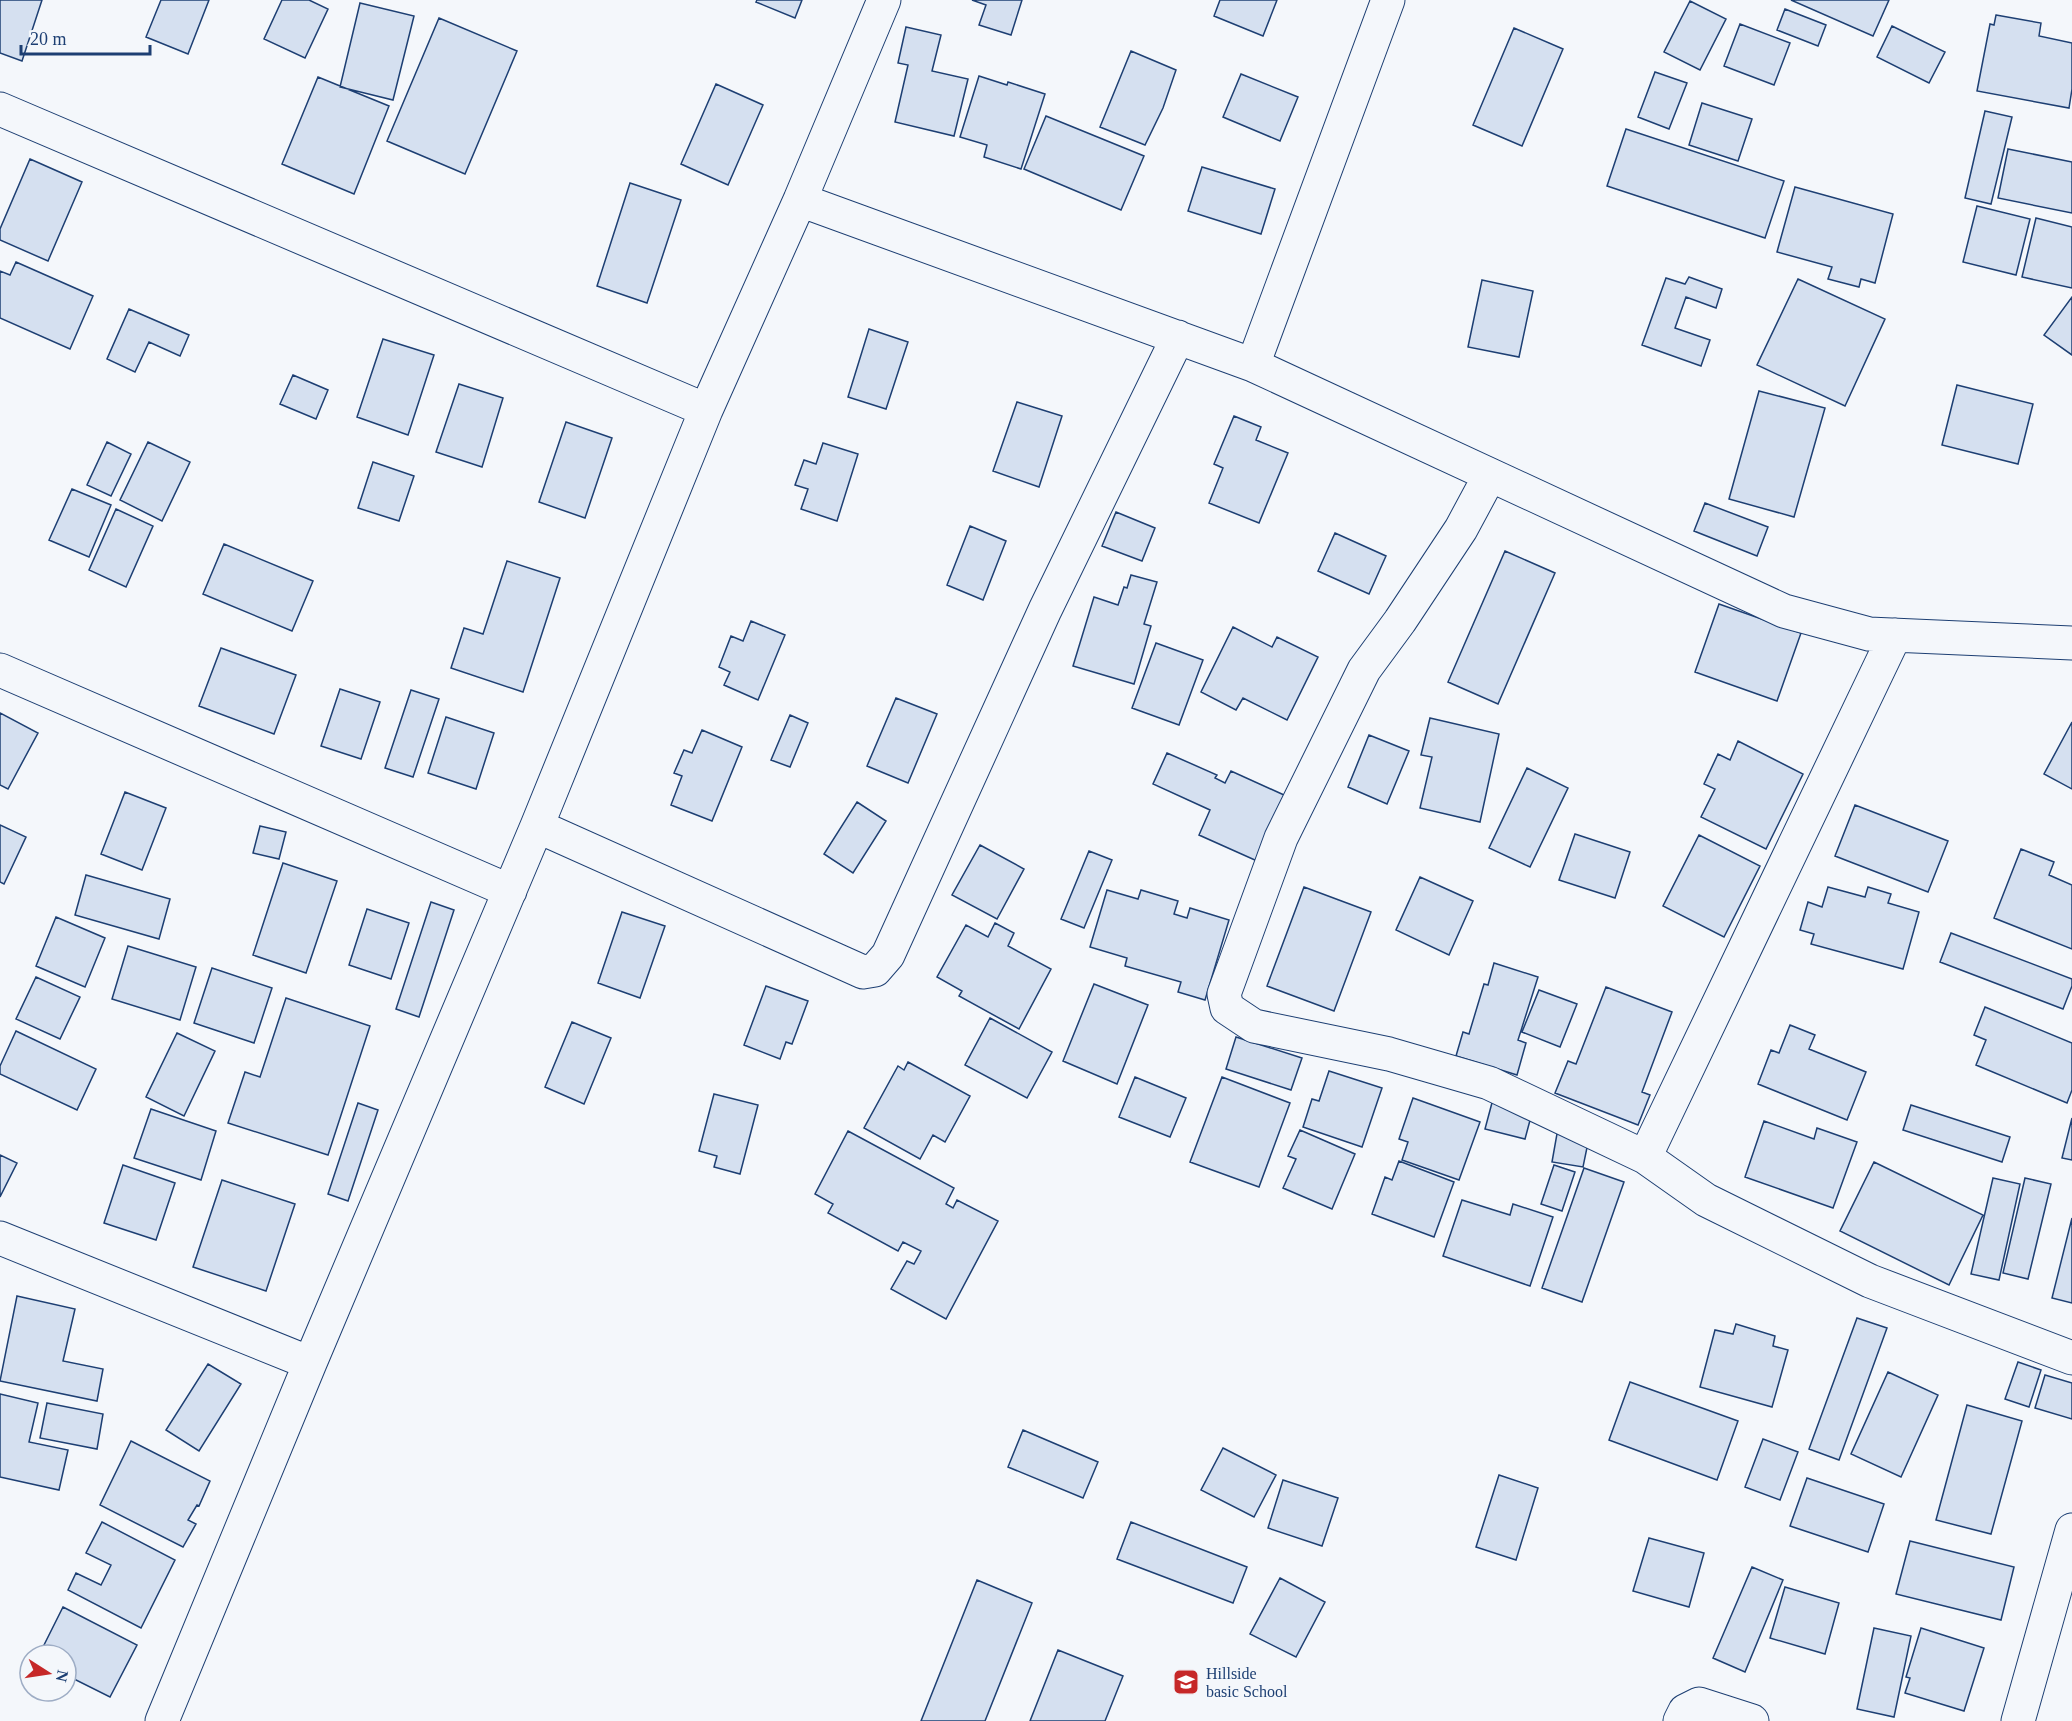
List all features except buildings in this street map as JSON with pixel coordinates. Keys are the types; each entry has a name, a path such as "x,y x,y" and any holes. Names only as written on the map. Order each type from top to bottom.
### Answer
{"street":[{"path":"162,1721 310,1363 537,826 706,410 800,200 884,0"},
{"path":"1253,365 1388,0"},
{"path":"0,109 706,410"},
{"path":"800,200 1253,365 1784,611 1869,634 2072,643"},
{"path":"537,826 863,972 875,970 888,956 1045,610 1178,338"},
{"path":"1490,475 1461,529 1400,621 1364,670 1322,754 1281,838 1224,994 1227,1008 1254,1026 1389,1054 1489,1083 1645,1157 1706,1200 1870,1281 2072,1358"},
{"path":"1645,1157 1895,635"},
{"path":"0,670 510,891"},
{"path":"0,1238 310,1363"},
{"path":"2018,1721 2072,1530"},
{"path":"1680,1721 1685,1711 1699,1704 1752,1721"}],"place":[{"name":"Hillside basic School","path":"1186,1682"}]}
